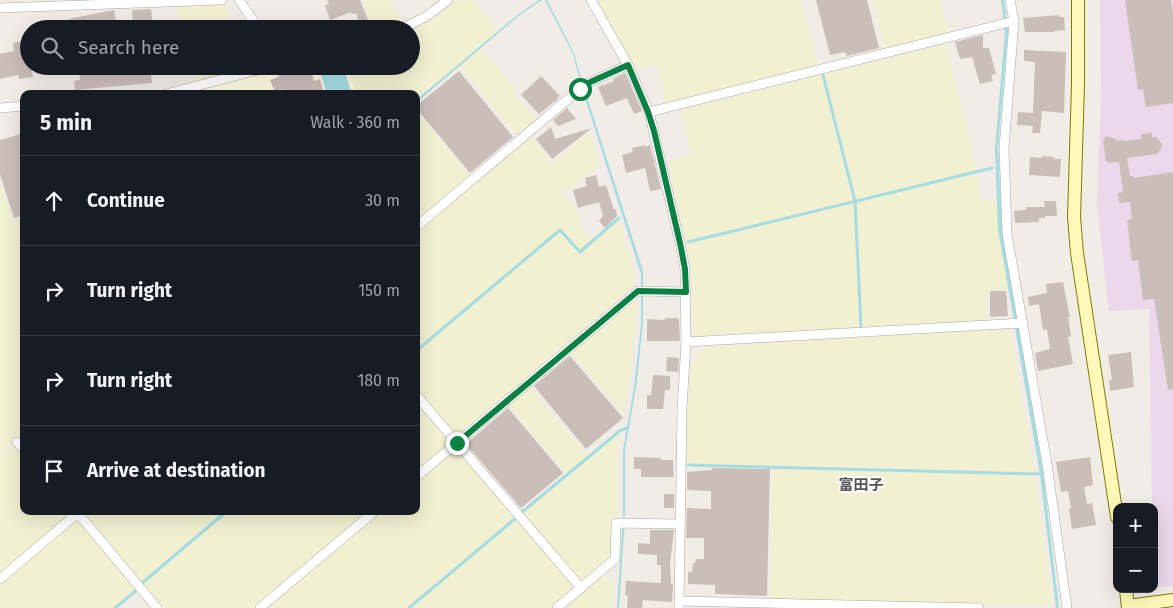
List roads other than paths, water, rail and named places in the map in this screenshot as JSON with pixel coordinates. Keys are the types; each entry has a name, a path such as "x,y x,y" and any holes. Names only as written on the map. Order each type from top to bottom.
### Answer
{"street":[{"path":"0,8 222,0"},
{"path":"239,0 253,20"},
{"path":"419,20 448,0"},
{"path":"591,0 628,65 648,112 685,269 686,342 682,408 679,604 979,608"},
{"path":"1010,0 1004,148 1007,234 1051,490 1067,608"},
{"path":"1078,0 1078,85 1074,217 1115,503"},
{"path":"648,112 1008,22"},
{"path":"420,224 582,86 628,65"},
{"path":"181,90 239,75"},
{"path":"0,108 20,106"},
{"path":"420,474 642,291 686,292"},
{"path":"686,342 1022,323"},
{"path":"420,400 581,588"},
{"path":"17,442 20,445"},
{"path":"0,579 75,515"},
{"path":"80,515 157,608"},
{"path":"260,608 370,515"},
{"path":"557,608 615,559 616,523 680,524"},
{"path":"1126,593 1128,607 1173,600"}],"water":[{"path":"539,0 542,0 521,14 420,100 420,97 520,13"},
{"path":"545,0 547,0 574,53 643,271 643,324 636,387 625,450 625,518 619,608 617,608 623,519 623,450 634,387 641,325 641,274 583,92 573,54"},
{"path":"1001,0 1004,0 1008,31 998,148 1002,228 1043,473 1059,608 1056,608 1040,474 998,229 995,149 1005,31"},
{"path":"321,75 346,75 351,90 326,90"}],"waterway":[{"path":"823,75 855,201 861,327"},
{"path":"688,242 992,168"},
{"path":"420,348 560,230 580,252 619,218"},
{"path":"521,513 621,430 627,428"},
{"path":"688,465 1040,474"},
{"path":"141,584 222,515"},
{"path":"409,608 516,518"},
{"path":"115,608 137,590"}],"district":[{"name":"富田子","path":"861,485"}]}
